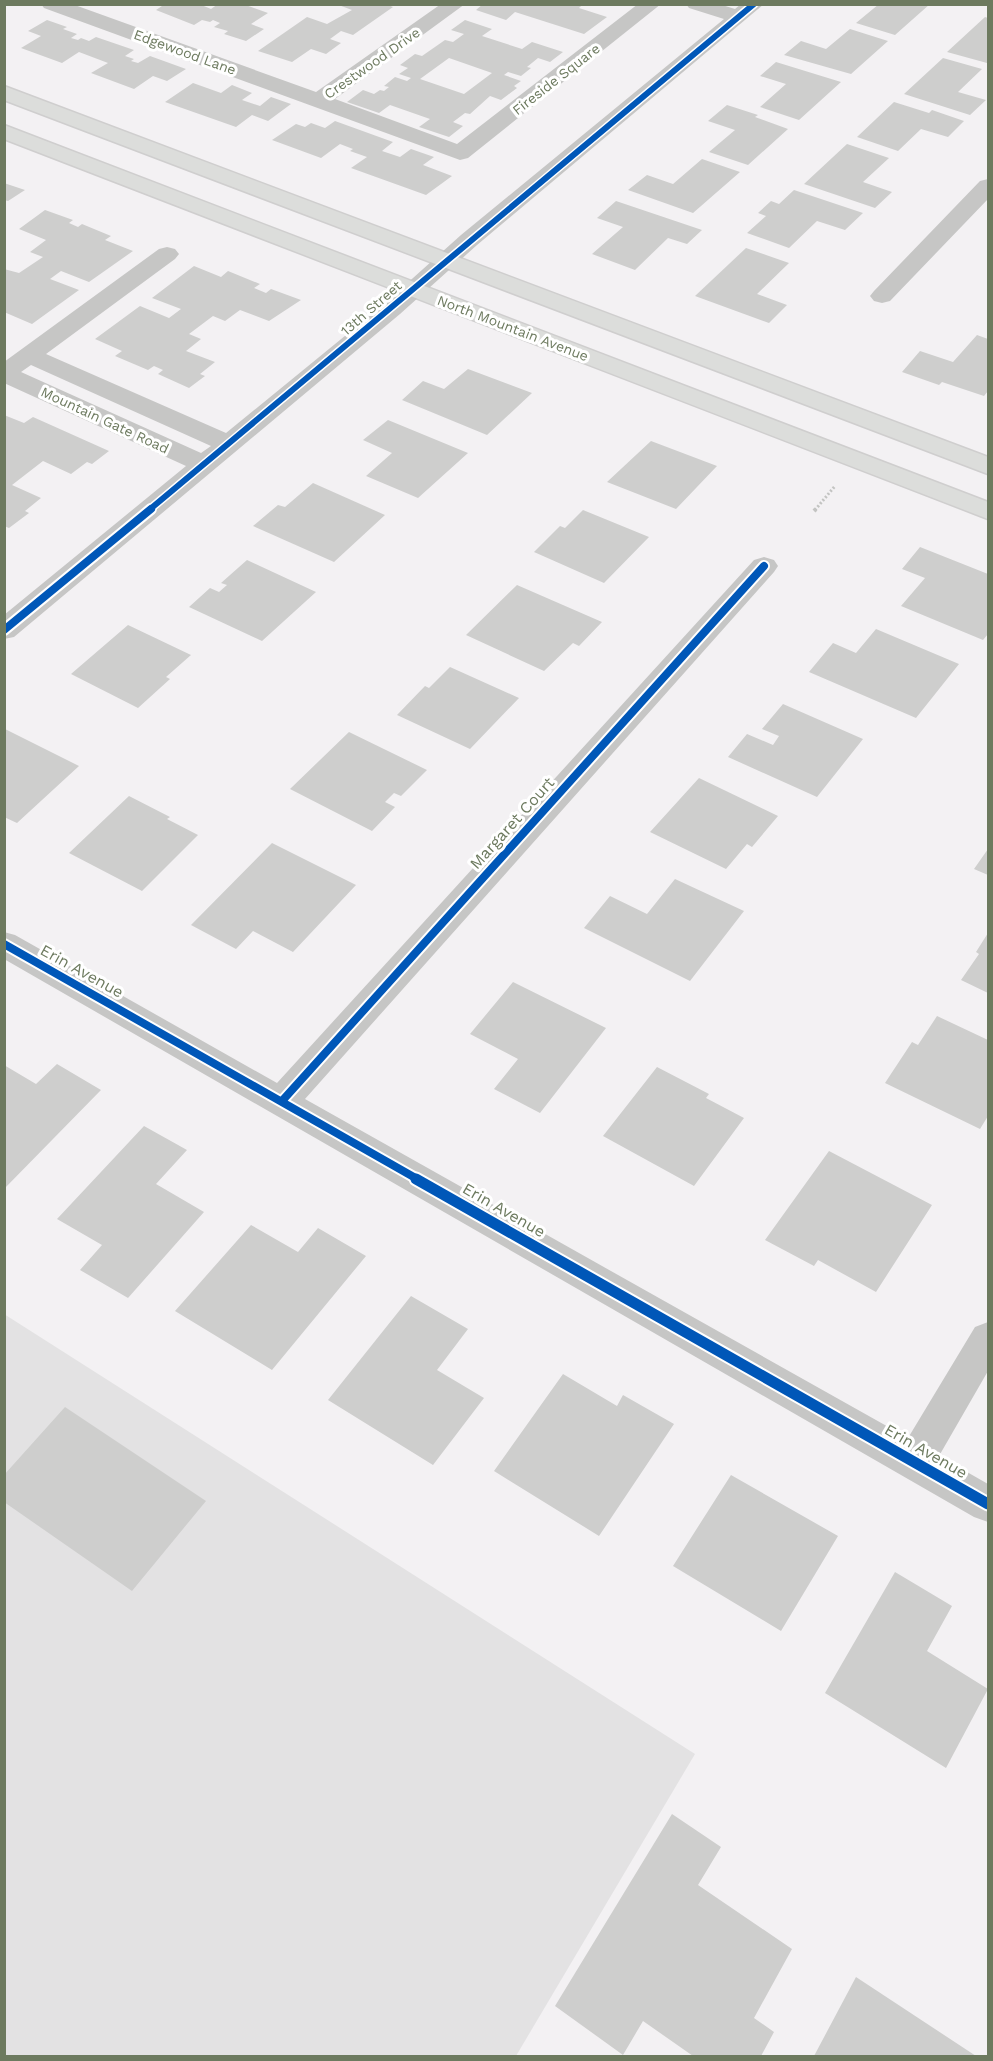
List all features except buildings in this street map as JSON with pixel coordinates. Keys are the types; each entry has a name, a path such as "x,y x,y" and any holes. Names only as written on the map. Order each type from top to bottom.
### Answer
{"main road":[{"path":"4,92 988,466"},
{"name":"North Mountain Avenue","path":"4,131 988,512"}],"street":[{"name":"Edgewood Lane","path":"51,4 460,153"},
{"name":"Crestwood Drive","path":"319,100 454,4"},
{"name":"Fireside Square","path":"460,153 651,4"},
{"path":"696,4 746,11"},
{"name":"13th Street","path":"4,630 392,309 445,260 746,11"},
{"path":"882,296 988,186"},
{"name":"Mountain Gate Road","path":"167,254 4,374 205,465"},
{"name":"Mountain Gate Road","path":"28,355 229,444"},
{"name":"Margaret Court","path":"282,1101 764,566"},
{"name":"Erin Avenue","path":"4,944 988,1504"},
{"path":"915,1462 988,1338"}],"path":[{"path":"814,511 836,485"}],"shaded area":[{"path":"4,1314 695,1754 516,2056 5,2056"}],"cycle path":[{"path":"4,630 392,309 469,240 754,4"},
{"path":"282,1101 764,566"},
{"path":"4,944 988,1504"}]}
